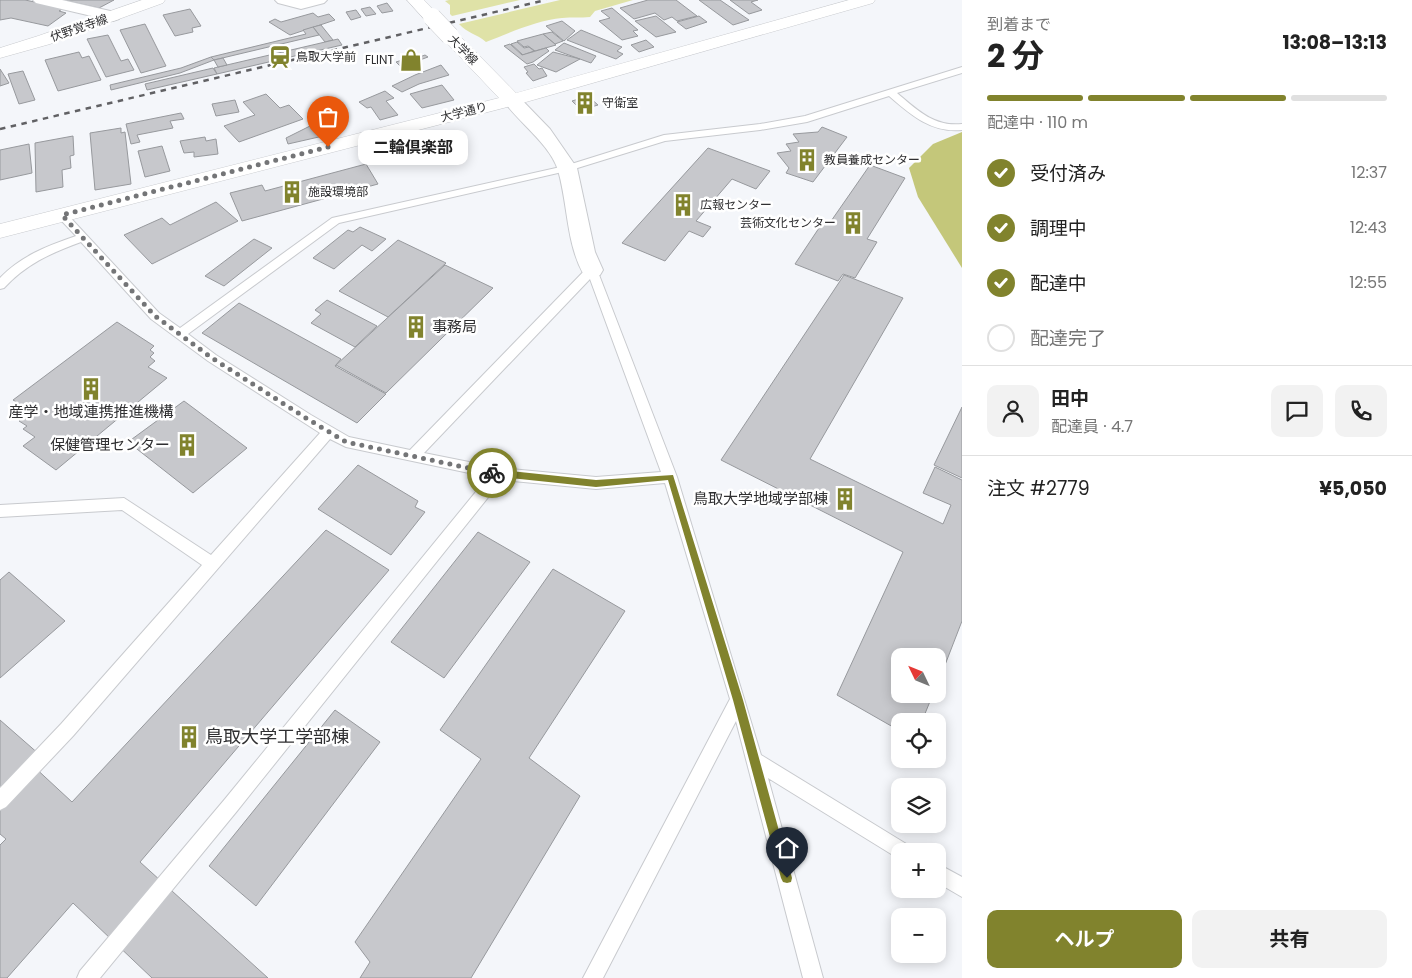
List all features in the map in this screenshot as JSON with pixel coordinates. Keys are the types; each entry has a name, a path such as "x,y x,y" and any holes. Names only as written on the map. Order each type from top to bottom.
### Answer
{"street":[{"path":"41,0 113,16"},
{"name":"伏野覚寺線","path":"0,53 157,0"},
{"path":"283,0 301,4 319,0"},
{"name":"大学線","path":"415,0 512,100"},
{"name":"大学通り","path":"0,231 512,100 867,0"},
{"path":"512,100 544,133 567,168 585,252 592,270"}],"lane":[{"path":"180,334 336,220 567,168 664,138 760,127 807,119 962,70"},
{"path":"890,92 919,116 937,127 952,130 962,127"},
{"path":"62,215 155,316 212,358 346,442 498,474 596,483 670,477"},
{"path":"0,284 22,263 34,256 82,238"},
{"path":"413,456 592,270 670,477 738,700 813,978"},
{"path":"0,800 67,730 329,432"},
{"path":"87,978 231,805 498,474"},
{"path":"0,511 124,504 212,564"},
{"path":"593,978 738,700"},
{"path":"754,760 891,844"},
{"path":"946,878 962,888"}],"green space":[{"path":"520,0 452,16 450,14 450,5 445,1"},
{"path":"560,0 633,0 595,11 590,17 543,21 486,42 459,24"},
{"path":"962,132 962,268 918,197 909,168 933,144"}],"building":[{"path":"0,0 25,0 64,8 59,11 66,13 48,26 11,18 0,20"},
{"path":"68,0 114,0 99,8 67,1"},
{"path":"648,0 676,0 697,16 677,21 672,17 664,20 655,13 634,19 620,8"},
{"path":"699,0 720,0 749,20 733,25"},
{"path":"730,0 758,0 751,2 762,10 749,14"},
{"path":"387,3 393,11 382,13 377,6"},
{"path":"370,7 376,14 366,16 361,9"},
{"path":"612,8 638,30 633,31 638,36 622,40 599,21 610,18 601,11"},
{"path":"190,9 201,26 192,28 193,32 175,36 163,15"},
{"path":"356,10 361,17 351,20 346,12"},
{"path":"313,13 318,17 329,14 335,20 290,35 269,22 275,19 281,22"},
{"path":"656,16 676,32 656,37 635,21"},
{"path":"699,16 707,22 686,29 677,22"},
{"path":"562,21 575,31 564,41 546,26"},
{"path":"145,24 166,66 141,73 120,30"},
{"path":"321,25 333,40 325,42 313,27"},
{"path":"313,27 319,35 214,60 211,57 306,34 303,30"},
{"path":"581,30 622,47 617,51 623,54 616,59 567,40"},
{"path":"552,32 563,41 555,44 543,34"},
{"path":"543,34 556,45 535,51 528,46 524,47 517,41"},
{"path":"108,35 121,61 128,59 134,70 106,77 87,39"},
{"path":"338,39 342,45 217,74 214,68"},
{"path":"646,40 654,47 639,52 631,45"},
{"path":"517,42 524,48 529,47 534,51 523,55 511,44"},
{"path":"564,43 596,56 591,63 555,50"},
{"path":"510,44 522,55 546,48 549,51 527,64 504,46"},
{"path":"79,52 82,58 89,56 101,80 58,91 45,60"},
{"path":"553,52 580,59 556,72 537,65"},
{"name":"FLINT","path":"425,55 428,57 401,67 396,62 415,56 417,58"},
{"path":"211,57 214,60 180,73 111,90 110,85 181,68"},
{"path":"223,58 227,65 218,67 214,60"},
{"path":"534,64 539,69 542,68 547,76 533,81 526,73 528,72 524,67"},
{"path":"441,65 449,75 419,84 402,92 392,86 415,75"},
{"path":"213,68 217,74 147,90 145,84"},
{"path":"0,69 9,83 0,86"},
{"path":"23,71 35,100 19,104 8,74"},
{"path":"442,85 454,100 422,108 410,94"},
{"path":"385,91 394,98 386,101 398,115 380,120 371,107 367,108 359,102"},
{"path":"266,94 280,108 289,105 303,119 239,142 224,126 255,115 243,102"},
{"name":"守衛室","path":"588,96 598,105 581,110 572,101"},
{"path":"235,100 239,112 216,116 212,104"},
{"path":"181,113 184,119 170,121 173,128 137,135 140,142 131,144 126,124"},
{"path":"324,119 332,134 288,144 286,138"},
{"name":"教員養成センター","path":"822,127 847,137 813,182 786,173 789,168 777,153 791,151 786,144 799,142 793,134 818,132"},
{"path":"121,128 121,133 125,132 131,184 95,190 90,133"},
{"path":"73,136 74,155 70,156 71,168 62,170 63,187 36,192 35,143"},
{"path":"205,137 206,141 216,139 218,154 194,157 194,152 184,153 180,141"},
{"path":"29,144 32,173 0,180 0,150"},
{"path":"162,146 170,171 145,177 138,151"},
{"name":"広報センター","path":"708,148 770,171 756,189 732,179 696,221 711,227 703,237 689,231 665,261 622,243"},
{"name":"施設環境部","path":"366,164 378,184 242,221 230,193 262,185 265,191"},
{"name":"芸術文化センター","path":"870,165 905,178 867,239 877,242 855,278 843,274 838,281 795,264 823,222 829,224"},
{"path":"216,202 238,221 152,264 124,235 162,218 170,225"},
{"path":"360,227 386,239 372,251 362,245 334,269 313,258 348,230 353,232"},
{"path":"254,239 272,248 224,286 205,276"},
{"path":"398,240 446,263 388,317 339,291"},
{"name":"事務局","path":"445,265 493,288 386,393 336,365"},
{"name":"鳥取大学地域学部棟","path":"844,275 903,298 810,459 943,524 951,505 923,493 935,467 962,480 962,621 946,662 946,648 891,648 891,703 929,703 925,713 891,713 891,726 837,695 903,552 721,460"},
{"path":"327,300 377,326 355,347 311,323 321,314 315,310"},
{"path":"239,303 341,359 335,366 386,394 357,423 202,333"},
{"name":"産学・地域連携推進機構","path":"117,322 154,346 150,350 154,353 150,357 155,361 148,367 167,378 56,470 23,446 35,437 23,429 27,426 19,421 21,419 16,414 25,407 13,400"},
{"name":"保健管理センター","path":"184,401 247,448 193,493 128,442"},
{"path":"962,407 962,478 934,465"},
{"path":"358,465 418,501 415,507 425,512 391,555 318,509"},
{"name":"鳥取大学工学部棟","path":"326,530 389,570 140,862 268,978 152,978 73,903 7,978 0,978 0,845 6,839 0,834 0,720 40,755 31,764 72,802"},
{"path":"478,532 530,562 444,678 391,642"},
{"path":"553,569 625,611 529,758 580,796 471,978 360,978 370,962 355,942 481,759 440,730"},
{"path":"9,572 65,621 0,678 0,580"},
{"path":"335,710 380,742 256,906 209,866"}],"railway":[{"path":"0,129 546,0"}],"way so far":[{"path":"328,147 62,215 155,316 212,358 306,418 346,442 492,473"}],"place":[{"name":"鳥取大学前","path":"280,57"},
{"name":"FLINT","path":"411,60"},
{"name":"守衛室","path":"585,103"},
{"name":"二輪倶楽部","path":"328,147"},
{"name":"教員養成センター","path":"807,160"},
{"name":"施設環境部","path":"292,192"},
{"name":"広報センター","path":"683,205"},
{"name":"芸術文化センター","path":"853,223"},
{"name":"事務局","path":"416,327"},
{"name":"産学・地域連携推進機構","path":"91,389"},
{"name":"保健管理センター","path":"187,445"},
{"name":"鳥取大学地域学部棟","path":"845,499"},
{"name":"鳥取大学工学部棟","path":"189,737"}],"route":[{"path":"492,473 596,483 670,477 738,700 787,878"}]}
